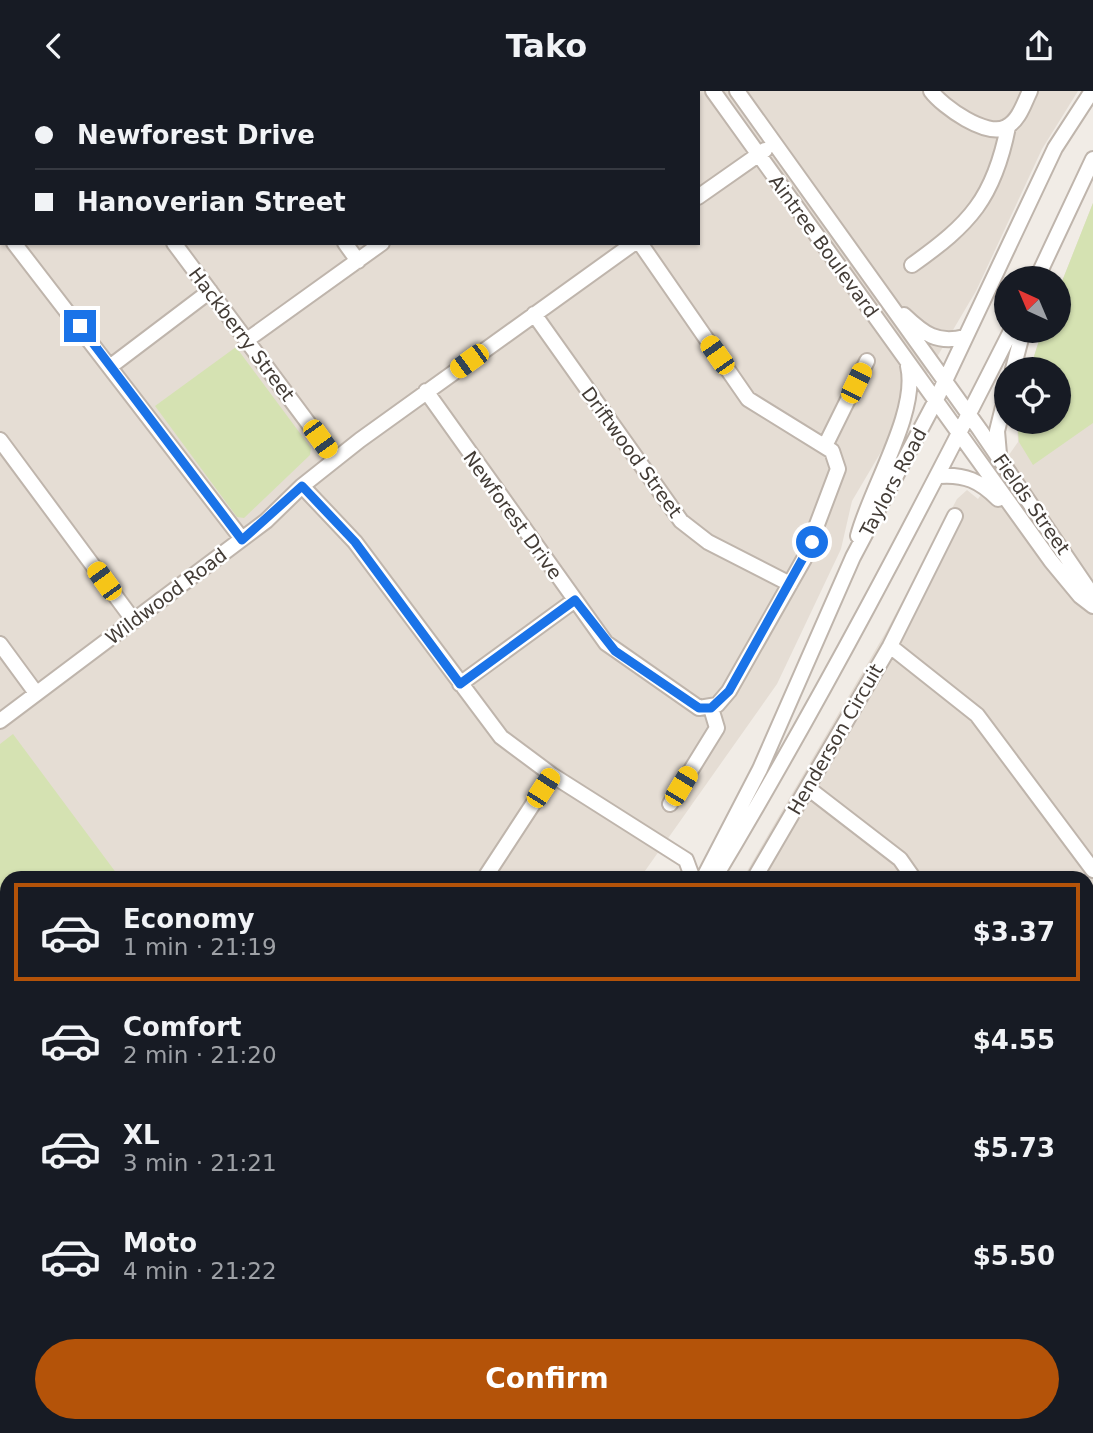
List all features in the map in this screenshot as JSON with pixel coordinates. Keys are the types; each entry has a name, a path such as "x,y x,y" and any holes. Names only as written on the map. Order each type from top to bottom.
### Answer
{"street":[{"name":"Aintree Boulevard","path":"713,91 935,402"},
{"name":"Aintree Boulevard","path":"737,91 969,415"},
{"path":"931,91 962,117 990,129 1008,127"},
{"path":"912,265 943,243 976,212 1003,152 1008,127 1030,91"},
{"name":"Taylors Road","path":"707,871 760,769 853,557 935,402 1055,148 1092,91"},
{"path":"700,196 774,143"},
{"path":"1043,266 1093,159"},
{"path":"16,245 242,540"},
{"name":"Hackberry Street","path":"176,245 335,459"},
{"path":"346,245 358,261"},
{"path":"247,340 379,245"},
{"name":"Wildwood Road","path":"0,721 242,540 335,459 631,245"},
{"path":"641,245 748,399 825,446 836,459 838,469 819,524 790,584 729,691 711,708 717,728 670,804"},
{"path":"877,286 930,338 954,340 965,337"},
{"path":"110,366 210,291"},
{"name":"Driftwood Street","path":"534,314 681,521 708,542 790,584"},
{"name":"Taylors Road","path":"720,871 785,762 939,476 1004,343"},
{"path":"825,446 867,361"},
{"path":"853,557 865,510 889,458 908,396 908,364"},
{"name":"Newforest Drive","path":"426,391 575,600 615,651 699,708 711,708"},
{"name":"Fields Street","path":"935,402 1058,570 1093,605"},
{"name":"Fields Street","path":"969,415 1093,596"},
{"path":"997,434 1000,459"},
{"path":"0,440 134,621"},
{"path":"939,476 966,476 985,485 1025,524"},
{"path":"302,486 355,542 500,737 552,775 686,860 714,859"},
{"path":"890,646 955,516"},
{"path":"460,684 575,600"},
{"path":"0,644 36,693"},
{"name":"Henderson Circuit","path":"759,871 890,646 977,715 1093,870"},
{"path":"489,871 552,775"},
{"path":"808,788 900,859 908,871"},
{"path":"686,860 690,871"}],"shaded area":[{"path":"700,91 1078,91 1042,149 976,291 852,501 841,549 777,684 645,871 0,871 0,245 700,245"},
{"path":"1093,203 1093,871 747,871 887,630 957,499 967,490 978,499 1018,442 1018,434 1071,434 1071,357 1034,357 1038,343 1071,343 1071,266 1068,266"}],"green space":[{"path":"1093,203 1093,423 1033,465 1019,442 1018,434 1071,434 1071,357 1034,357 1038,343 1071,343 1071,266 1068,266"},
{"path":"236,347 311,448 310,455 244,518 237,517 155,406"},
{"path":"13,734 115,871 0,871 0,744"}],"route":[{"path":"80,326 242,540 302,486 355,542 460,684 575,600 601,637 615,651 699,708 711,708 723,700 729,691 812,542"}]}
